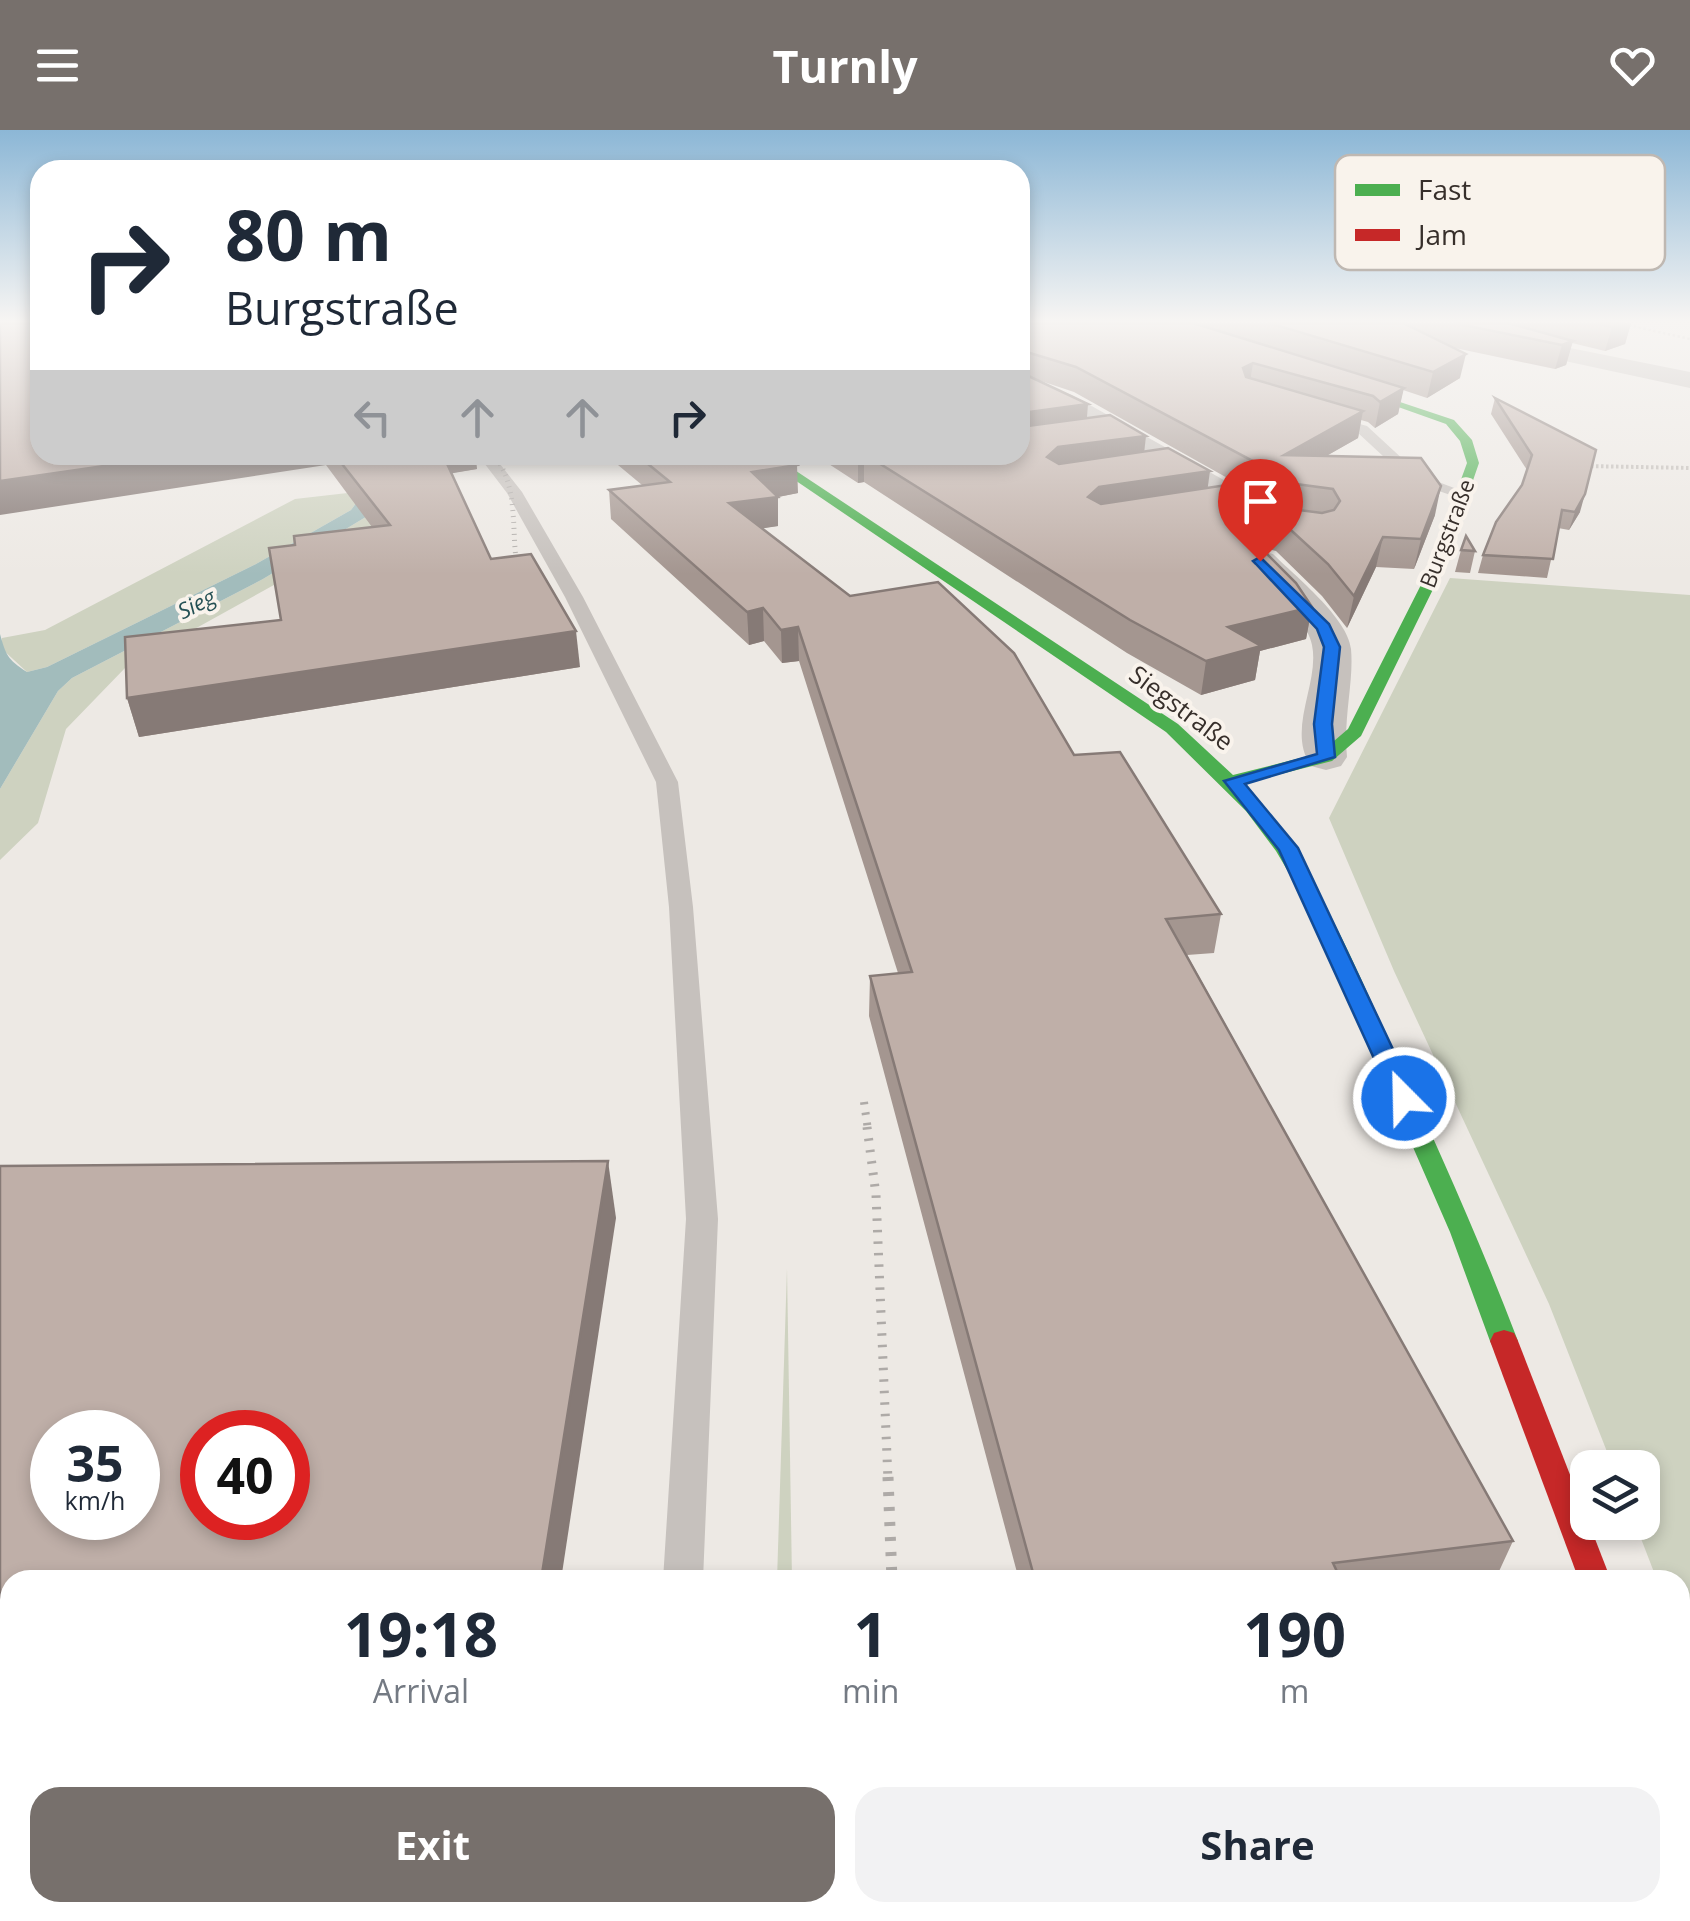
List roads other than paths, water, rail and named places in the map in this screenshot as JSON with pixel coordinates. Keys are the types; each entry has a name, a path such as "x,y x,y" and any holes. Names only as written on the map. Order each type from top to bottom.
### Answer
{"street":[{"path":"1074,407 1282,526 1298,527"},
{"name":"Burgstraße","path":"1326,757 1355,732 1434,572 1473,463 1466,440 1450,422 1405,407"},
{"name":"Siegstraße","path":"779,465 1172,728 1233,781 1288,848 1375,1031 1463,1232 1591,1570"},
{"path":"1233,781 1326,757 1323,724 1332,647 1324,627 1260,561"}],"lane":[{"path":"1305,412 1362,429 1415,478 1462,494"},
{"path":"1086,438 1119,433"},
{"path":"493,465 514,492 574,597 666,782 681,907 702,1219 684,1570"},
{"path":"1143,471 1177,466"},
{"path":"1207,509 1242,503"}],"water":[{"name":"Sieg","path":"365,491 384,506 263,579 72,678 58,691 0,789 0,634 8,656 27,672 47,667 256,564 351,510"}],"railway":[{"path":"500,465 512,504 521,583"},
{"path":"864,1102 868,1130"},
{"path":"867,1127 876,1195 888,1480"},
{"path":"888,1477 892,1570"}]}
